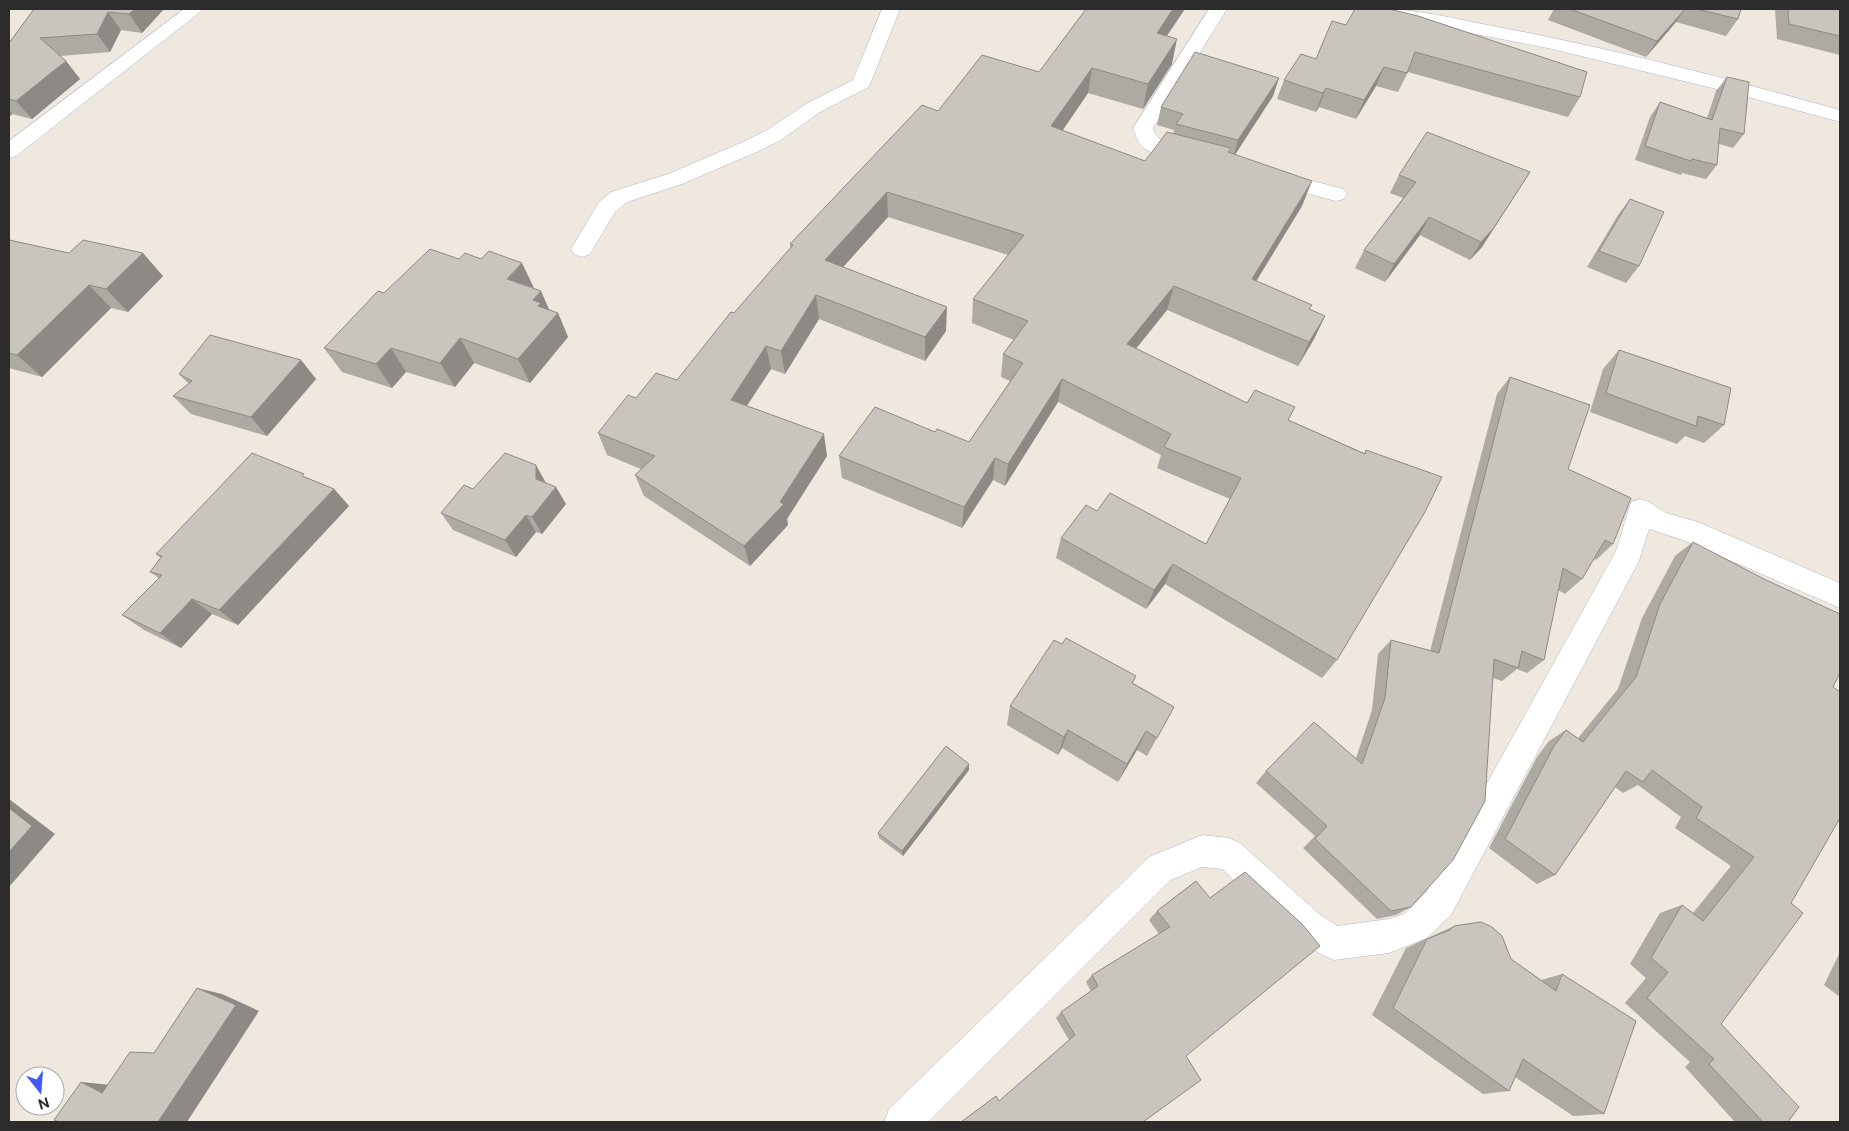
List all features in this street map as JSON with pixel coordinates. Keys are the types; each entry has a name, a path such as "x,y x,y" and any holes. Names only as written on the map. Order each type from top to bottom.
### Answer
{"street":[{"path":"9,151 195,9"},
{"path":"582,249 607,206 619,198 675,179 752,146 774,135 813,108 859,85 862,82 891,9"},
{"path":"1213,162 1156,147 1146,137 1143,128 1218,9"},
{"path":"1371,9 1548,42 1746,90 1840,116"},
{"path":"1260,174 1336,194"},
{"path":"902,1122 1160,868 1202,851 1228,854 1306,925 1334,943 1389,936 1415,926 1439,903 1630,552 1640,510 1660,522 1688,530 1840,596"}],"building":[{"path":"34,9 135,9 129,14 108,12 97,34 40,38 66,61 16,101 9,99 9,43"},
{"path":"1086,9 1173,9 1157,33 1177,39 1148,84 1092,68 1051,126 1145,161 1167,132 1231,148 1228,152 1312,181 1252,279 1312,305 1309,309 1325,316 1309,342 1174,286 1127,344 1247,403 1255,390 1295,407 1288,420 1365,454 1366,450 1442,477 1425,512 1337,660 1173,564 1154,590 1061,538 1086,505 1097,511 1110,493 1206,544 1241,478 1164,447 1171,434 1062,379 1008,464 995,458 964,507 839,456 875,407 935,432 937,429 969,442 1023,363 1003,354 1028,321 973,299 1024,235 887,192 825,260 947,307 925,337 816,295 781,351 766,346 731,400 824,434 780,502 784,504 744,546 635,475 655,456 598,433 628,395 636,398 656,373 677,380 731,312 734,313 793,245 790,244 922,105 938,111 982,55 1039,72"},
{"path":"1355,9 1389,9 1418,16 1587,72 1580,97 1415,52 1407,73 1384,67 1364,100 1326,88 1323,93 1284,80 1301,54 1316,59 1332,21 1346,25"},
{"path":"1570,9 1685,9 1657,41"},
{"path":"1697,9 1741,9 1738,19"},
{"path":"1788,9 1840,9 1840,36 1789,24"},
{"path":"1195,52 1279,78 1238,140 1176,124 1183,114 1161,107"},
{"path":"1727,77 1749,82 1744,134 1720,128 1717,165 1692,159 1691,161 1645,146 1660,102 1712,120"},
{"path":"1427,132 1530,172 1493,229 1481,242 1429,217 1394,264 1364,250 1416,182 1399,175"},
{"path":"1630,199 1664,212 1639,266 1599,251"},
{"path":"9,240 69,253 83,240 143,253 106,289 89,285 17,355 9,353"},
{"path":"430,249 459,259 465,253 481,259 489,251 522,263 507,279 541,291 533,300 541,303 538,306 558,313 518,359 460,338 440,363 391,348 376,364 324,348 378,291 384,293"},
{"path":"210,335 301,360 251,417 173,396 192,381 179,374"},
{"path":"1619,350 1731,388 1724,425 1698,416 1696,426 1606,393"},
{"path":"1510,377 1590,405 1568,469 1631,498 1613,544 1605,540 1582,579 1563,568 1544,660 1522,651 1518,668 1494,659 1485,801 1453,860 1411,907 1391,911 1315,839 1327,826 1266,771 1314,722 1362,764 1385,698 1391,640 1439,653"},
{"path":"252,453 304,474 302,476 334,489 219,610 192,599 160,633 122,615 162,575 150,572 162,556 156,554"},
{"path":"505,453 536,465 536,479 556,487 532,517 526,515 505,540 441,513 464,485 473,489"},
{"path":"1693,542 1764,579 1840,614 1840,673 1833,687 1840,692 1840,818 1791,903 1803,913 1721,1024 1799,1107 1788,1122 1763,1122 1709,1064 1714,1059 1647,998 1668,972 1651,958 1682,905 1703,921 1754,857 1696,818 1702,807 1652,770 1643,782 1626,771 1555,875 1505,839 1554,746 1566,730 1583,742 1636,677 1660,604"},
{"path":"1066,638 1136,676 1132,683 1174,707 1157,738 1146,731 1127,764 1068,730 1064,737 1010,706 1054,640 1062,644"},
{"path":"946,746 969,764 902,851 878,833"},
{"path":"9,808 32,826 9,852"},
{"path":"1245,872 1302,924 1320,946 1186,1056 1201,1080 1143,1122 961,1122 996,1096 999,1101 1075,1035 1061,1012 1098,986 1092,975 1170,927 1157,911 1196,881 1210,898"},
{"path":"1481,922 1492,927 1502,936 1511,959 1556,991 1562,974 1636,1021 1604,1114 1523,1059 1509,1091 1393,1008 1427,939 1450,930 1454,926"},
{"path":"197,988 236,1005 158,1122 59,1122 54,1120 57,1116 65,1116 65,1105 81,1082 102,1093 130,1052 154,1053"}]}
